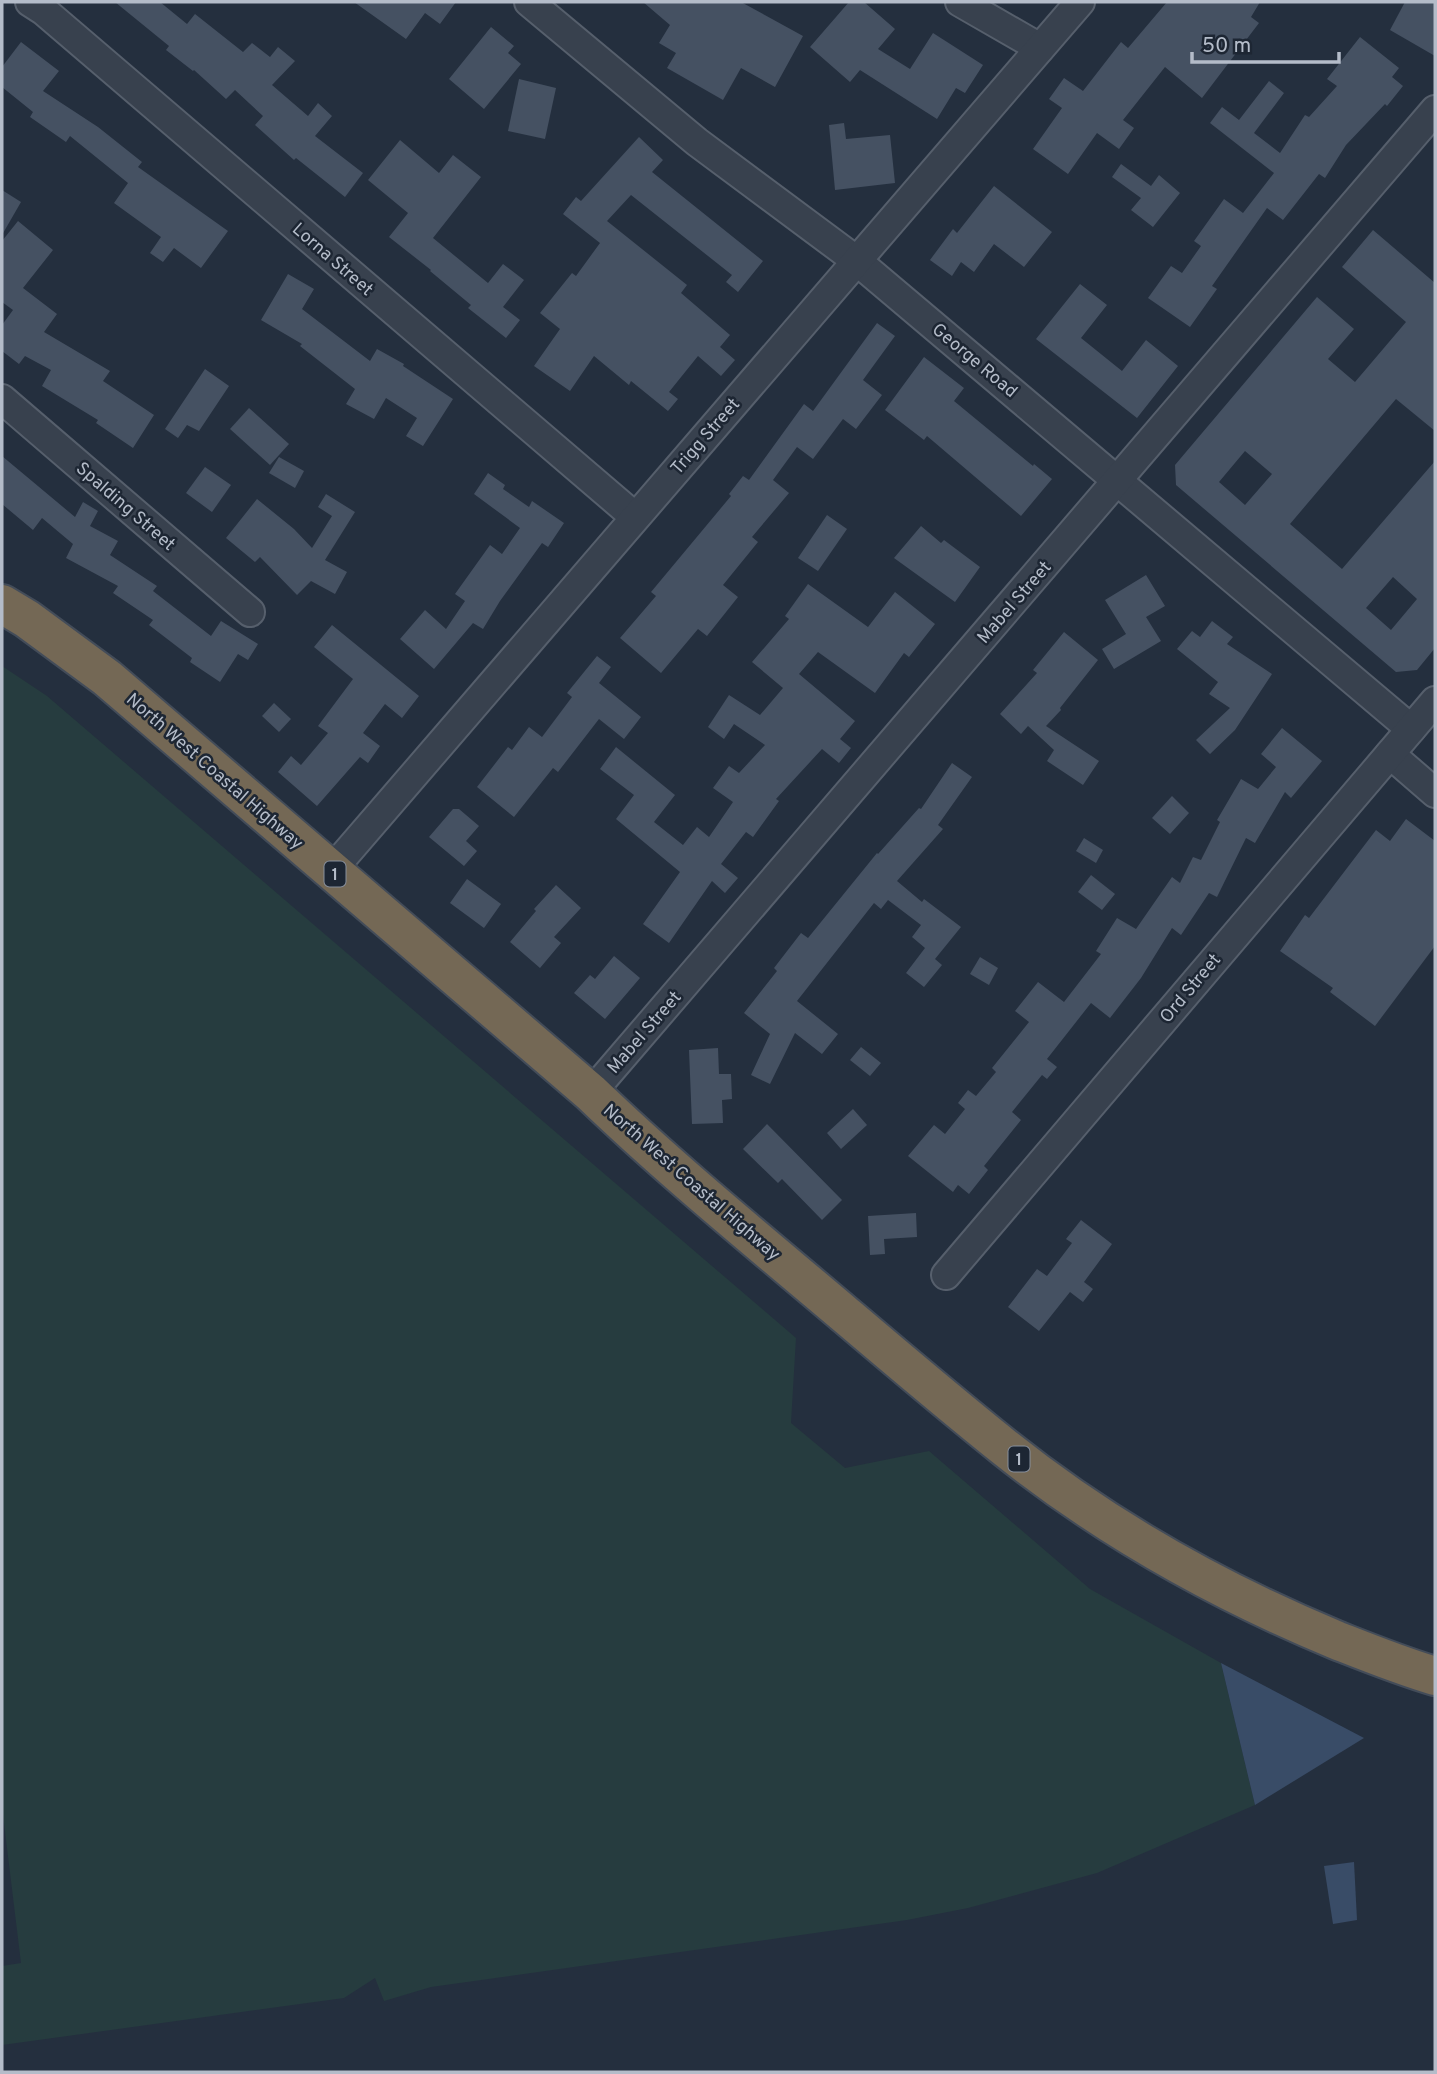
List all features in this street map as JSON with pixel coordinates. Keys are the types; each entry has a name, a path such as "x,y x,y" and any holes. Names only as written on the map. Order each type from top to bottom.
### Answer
{"highway":[{"name":"North West Coastal Highway","path":"2,604 27,619 107,678 591,1093 658,1157 1005,1448 1082,1504 1152,1549 1280,1617 1401,1666 1435,1676"}],"street":[{"name":"Lorna Street","path":"30,2 44,11 635,517"},
{"name":"George Road","path":"529,2 697,142 857,261 1412,729"},
{"path":"960,2 1040,48"},
{"name":"Trigg Street","path":"331,871 1080,2"},
{"name":"Mabel Street","path":"591,1093 1435,110"},
{"name":"Spalding Street","path":"2,399 250,612"},
{"name":"Ord Street","path":"946,1275 1435,701"},
{"path":"1390,754 1435,793"}],"green space":[{"path":"2,666 47,696 796,1338 791,1423 845,1468 929,1451 1090,1589 1221,1663 1255,1805 1097,1873 968,1908 907,1920 431,1987 384,2001 375,1978 344,1998 2,2045 2,1966 21,1963 2,1807"}],"water":[{"path":"1221,1663 1364,1738 1255,1805"},
{"path":"1354,1862 1357,1920 1333,1924 1324,1866"}],"building":[{"path":"115,2 160,2 187,24 195,14 243,52 252,43 270,57 278,47 295,61 272,85 308,116 318,103 332,116 315,136 363,173 345,197 296,158 294,160 255,125 263,116 235,90 226,99 194,70 166,50 169,46"},
{"path":"354,2 456,2 440,24 425,13 406,39"},
{"path":"643,2 741,2 803,36 775,87 741,68 723,100 667,68 676,53 659,43 670,25"},
{"path":"849,2 864,2 895,29 878,49 910,69 933,33 983,65 965,93 956,88 937,119 860,70 850,82 810,47"},
{"path":"1167,2 1260,2 1251,17 1259,23 1202,98 1165,67 1123,120 1134,128 1119,149 1097,133 1068,174 1033,149 1062,108 1049,99 1064,78 1083,91 1121,42 1128,48"},
{"path":"1405,2 1435,2 1435,56 1390,30"},
{"path":"491,27 514,46 508,53 521,64 484,109 449,79"},
{"path":"1360,37 1399,68 1392,77 1403,86 1387,106 1385,104 1346,145 1325,178 1319,174 1283,220 1267,208 1212,286 1217,289 1190,327 1148,298 1171,266 1182,273 1201,246 1194,241 1224,199 1243,213 1274,173 1210,123 1222,107 1239,120 1269,81 1284,93 1254,133 1280,153 1305,115 1309,117 1337,86 1327,79"},
{"path":"21,42 59,71 43,91 98,127 142,162 138,167 228,231 201,268 174,248 163,262 150,253 161,237 114,203 128,183 70,136 66,142 30,117 33,112 2,87 2,67"},
{"path":"519,79 556,88 545,139 508,131"},
{"path":"844,123 846,139 890,135 895,183 835,190 829,125"},
{"path":"639,137 663,160 652,172 763,261 738,292 726,282 732,275 631,195 607,221 687,285 681,293 730,335 720,347 735,360 721,376 698,356 669,392 678,399 668,411 631,381 629,385 594,356 570,391 534,366 560,329 540,313 572,273 576,276 600,243 563,214 576,197 581,201"},
{"path":"400,140 439,173 453,155 481,177 433,238 488,283 503,264 524,280 503,307 520,320 506,338 468,308 471,305 431,270 389,237 408,213 368,180"},
{"path":"1121,164 1151,186 1159,175 1180,193 1153,227 1131,210 1141,198 1112,177"},
{"path":"994,186 1052,232 1024,267 994,244 974,272 961,262 952,276 930,260 953,229 957,233"},
{"path":"2,190 21,202 2,235"},
{"path":"18,221 53,250 23,288 57,314 44,332 110,371 103,381 154,415 133,448 96,423 98,420 42,386 51,370 25,356 19,364 2,351 2,325 13,310 2,302 2,241"},
{"path":"1373,230 1435,283 1435,431 1396,399 1290,524 1342,569 1435,461 1435,648 1417,670 1396,672 1176,485 1175,465 1317,297 1354,329 1328,359 1355,382 1406,322 1342,267","holes":["1245,451 1272,474 1245,505 1219,482","1393,577 1417,599 1391,630 1366,608"]},
{"path":"288,274 314,289 302,309 370,361 377,349 404,364 403,366 453,399 423,446 406,436 417,418 386,398 374,419 346,404 355,389 300,346 302,344 261,320"},
{"path":"1080,284 1107,305 1081,338 1122,371 1146,340 1178,366 1137,418 1036,339"},
{"path":"877,323 895,336 863,380 882,395 856,429 843,419 813,459 797,447 773,480 789,493 752,537 758,542 723,585 738,597 707,636 698,629 661,673 620,638 656,596 651,592 731,496 729,494 743,476 749,480 804,404 813,411"},
{"path":"924,357 964,388 954,401 1052,479 1021,516 927,436 924,440 885,410"},
{"path":"205,369 229,386 199,431 187,425 178,438 165,429"},
{"path":"249,408 289,444 270,465 230,429"},
{"path":"2,456 75,517 83,502 98,511 90,526 118,541 110,555 157,586 153,591 211,636 221,621 258,644 248,660 238,654 220,682 190,662 192,658 149,625 153,620 113,593 118,586 66,558 73,544 42,518 33,530 2,504"},
{"path":"279,457 304,471 295,488 269,473"},
{"path":"205,467 231,485 212,512 186,493"},
{"path":"488,473 505,485 503,489 529,507 532,501 564,523 548,547 542,543 483,629 473,623 434,669 400,639 425,610 446,629 465,601 455,594 490,545 502,554 520,528 474,494"},
{"path":"326,494 355,512 325,560 347,572 335,594 311,581 297,595 260,557 255,562 226,538 257,499 294,529 312,548 332,516 318,507"},
{"path":"827,515 847,529 818,571 798,558"},
{"path":"921,526 941,543 944,540 980,567 955,602 894,558"},
{"path":"1146,575 1165,606 1146,617 1161,641 1114,669 1102,649 1126,634 1105,600"},
{"path":"808,584 868,627 895,592 935,624 909,657 904,653 875,693 818,652 799,674 855,721 840,739 851,748 839,763 822,749 776,799 779,801 753,837 746,832 721,864 738,878 725,893 712,881 669,943 643,924 680,872 616,819 634,795 600,769 616,747 675,795 654,822 683,845 697,827 709,837 733,802 713,788 729,766 739,773 765,745 734,724 724,739 708,727 729,695 760,715 783,688 752,662 789,619 785,616"},
{"path":"1212,621 1233,637 1227,644 1272,674 1235,730 1210,754 1196,740 1230,708 1209,694 1218,682 1177,649 1192,631 1200,637"},
{"path":"332,625 419,696 402,718 385,704 363,733 380,746 368,763 360,757 317,806 278,772 291,756 301,765 328,733 318,726 353,679 314,647"},
{"path":"1064,632 1098,660 1046,726 1099,761 1083,785 1047,761 1054,750 1028,726 1021,734 1000,714 1037,673 1033,670"},
{"path":"597,656 611,667 599,683 641,717 624,739 599,719 558,772 553,768 514,817 477,787 508,747 512,750 529,727 542,737 572,697 567,693"},
{"path":"274,703 291,719 279,732 262,716"},
{"path":"1282,728 1322,761 1291,798 1285,792 1255,843 1246,838 1217,897 1209,893 1181,935 1172,928 1141,978 1110,1018 1091,1003 1047,1059 1057,1067 1047,1079 1042,1075 1012,1112 1021,1120 984,1166 988,1170 969,1194 958,1185 953,1192 908,1156 934,1125 945,1134 965,1109 958,1103 968,1090 976,1096 996,1072 992,1068 1029,1022 1015,1011 1038,982 1064,1002 1101,954 1096,951 1117,918 1136,929 1172,877 1180,883 1193,857 1201,860 1220,822 1217,820 1241,779 1258,789 1276,767 1261,754"},
{"path":"952,763 972,777 938,825 943,829 897,881 922,902 924,899 961,927 935,959 942,965 924,987 906,973 925,948 912,937 921,925 888,900 881,909 874,903 797,1001 838,1034 822,1054 795,1033 770,1084 751,1075 770,1034 744,1013 777,971 774,968 801,933 808,938 877,853 919,808 921,809"},
{"path":"1172,796 1189,813 1170,834 1152,818"},
{"path":"453,809 459,809 479,826 466,841 477,851 464,866 429,837"},
{"path":"1406,819 1435,841 1435,946 1375,1026 1330,992 1333,988 1280,951 1305,915 1309,918 1376,830 1390,841"},
{"path":"1084,838 1103,850 1096,863 1076,851"},
{"path":"1091,875 1115,894 1102,910 1078,892"},
{"path":"467,879 501,904 484,928 450,903"},
{"path":"556,885 581,908 554,937 561,943 540,968 510,942"},
{"path":"614,956 640,978 605,1019 574,993 590,975 595,979"},
{"path":"980,957 998,968 989,985 970,974"},
{"path":"861,1047 881,1063 870,1076 850,1060"},
{"path":"718,1048 719,1074 731,1074 732,1099 722,1100 723,1123 692,1124 689,1050"},
{"path":"853,1109 867,1125 841,1149 827,1133"},
{"path":"767,1124 842,1200 822,1220 782,1179 778,1183 743,1149"},
{"path":"916,1213 917,1237 884,1239 885,1254 870,1255 868,1216"},
{"path":"1081,1220 1112,1244 1084,1282 1093,1289 1083,1302 1070,1292 1039,1331 1008,1307 1037,1269 1047,1276 1072,1243 1066,1239"}]}
